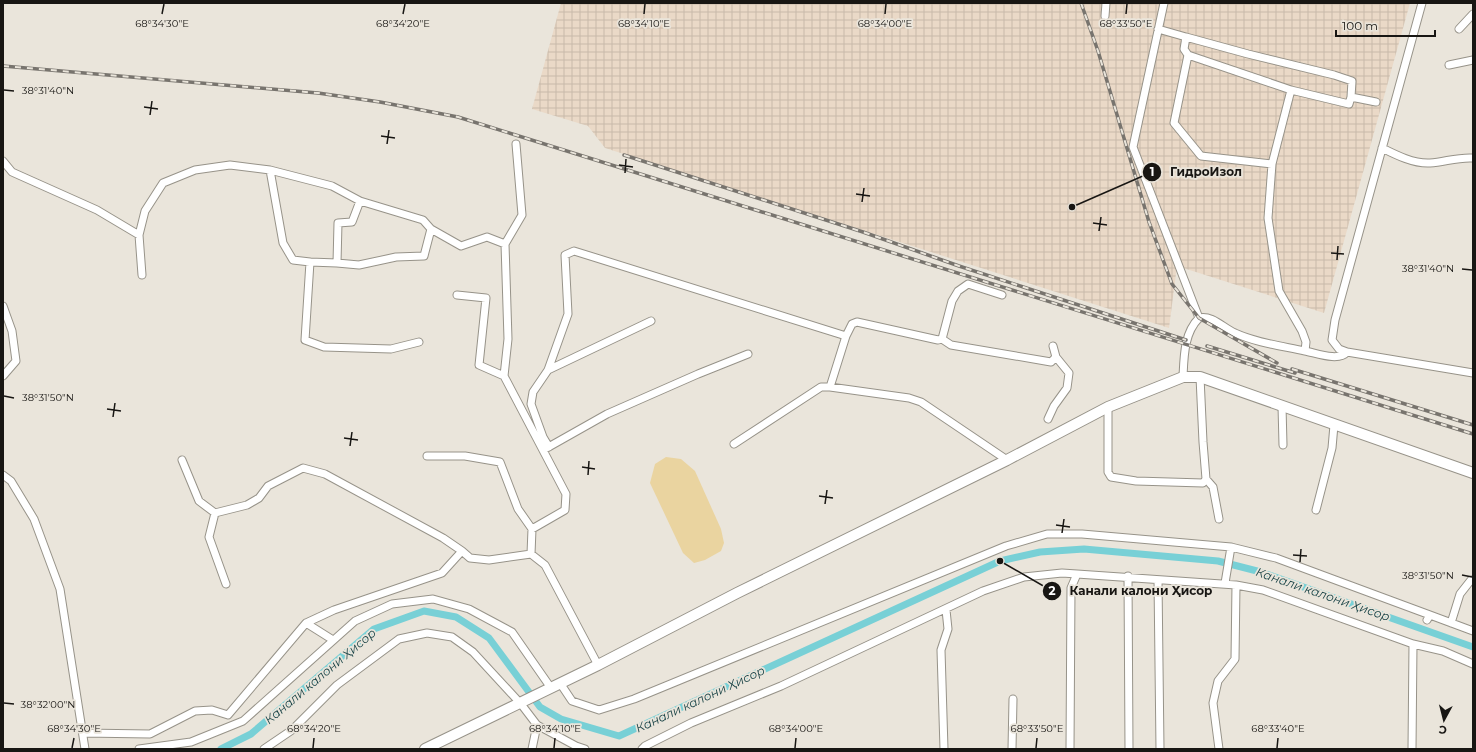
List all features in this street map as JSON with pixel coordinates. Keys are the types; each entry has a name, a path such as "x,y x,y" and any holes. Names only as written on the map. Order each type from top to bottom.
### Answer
{"main road":[{"path":"425,749 521,704 737,593 1007,460 1108,407 1183,377 1200,377 1473,472"}],"street":[{"path":"1105,16 1106,3"},
{"path":"1164,3 1133,146 1199,318"},
{"path":"1422,3 1335,320 1332,340 1339,349 1347,352 1473,373"},
{"path":"1459,29 1473,14"},
{"path":"1158,29 1352,81 1349,104 1291,90 1188,55 1184,49 1186,37"},
{"path":"1188,55 1174,123 1201,156 1272,164"},
{"path":"1449,65 1473,60"},
{"path":"1291,90 1272,164 1268,218 1274,251 1274,263 1280,291 1302,330 1306,342 1306,351"},
{"path":"1351,97 1376,102"},
{"path":"504,376 508,339 505,244 522,216 516,144"},
{"path":"1382,148 1402,158 1429,163 1457,157 1473,158"},
{"path":"3,162 12,172 97,210 139,235"},
{"path":"142,275 139,235 145,211 163,183 195,170 230,165 270,170 332,186 360,201 423,220 431,229 461,246 487,237 505,244"},
{"path":"270,170 283,243 293,260 359,265 396,257 424,256 431,229"},
{"path":"337,263 338,222 352,222 360,201"},
{"path":"546,448 531,404 533,392 548,370 568,314 565,255 574,251 846,336"},
{"path":"310,262 305,340 324,347 391,349 419,342"},
{"path":"942,339 952,301 958,291 968,284 1002,295"},
{"path":"457,295 486,298 480,365 504,376 546,448 566,494 565,510 532,529"},
{"path":"3,306 12,331 16,361 3,376"},
{"path":"1183,377 1185,345 1193,324 1199,318 1206,316 1235,333 1252,339 1338,357 1347,352"},
{"path":"548,370 651,320"},
{"path":"830,387 846,336 852,324 857,322 938,340 942,339 951,345 1051,362 1056,357"},
{"path":"1048,419 1054,406 1067,388 1068,373 1056,357 1053,346"},
{"path":"546,448 607,414 748,354"},
{"path":"1200,377 1206,479 1213,486 1219,519"},
{"path":"734,444 821,387 830,387 909,398 921,402 1007,460"},
{"path":"1282,406 1283,445"},
{"path":"1108,407 1108,472 1111,477 1136,481 1203,483 1206,479"},
{"path":"1316,510 1332,448 1334,424"},
{"path":"427,456 466,456 500,462 518,509 532,529 531,554"},
{"path":"182,460 199,501 215,513"},
{"path":"215,513 253,502 259,498 268,486 303,468 326,474 443,538 470,558 489,560 531,554 545,565 598,665"},
{"path":"3,475 11,481 34,519 60,589 85,749"},
{"path":"215,513 209,537 226,584"},
{"path":"560,684 572,701 599,710 634,699 1006,546 1047,534 1082,534 1230,549 1276,558 1428,617 1452,623 1473,631"},
{"path":"1225,581 1230,549"},
{"path":"83,733 150,734 195,711 212,710 228,715 306,623 334,610 442,573 462,551"},
{"path":"642,749 645,746 691,723 781,686 946,610 983,591 1024,577 1062,573 1128,576 1158,580 1225,581 1236,585 1263,590 1413,644 1443,651 1473,664"},
{"path":"1070,749 1071,588 1078,574"},
{"path":"1128,576 1130,749"},
{"path":"1158,580 1160,749"},
{"path":"1452,623 1460,594 1471,580 1473,580"},
{"path":"1219,749 1213,703 1218,681 1235,659 1236,585"},
{"path":"139,749 191,742 243,721 355,621 392,604 434,599 469,608 512,632 551,688"},
{"path":"944,749 941,650 948,629 946,610"},
{"path":"306,623 334,640"},
{"path":"264,749 292,730 337,685 399,639 427,633 452,637 474,652 521,704 537,725 576,746 585,749"},
{"path":"1412,749 1413,644"},
{"path":"1012,749 1013,699"},
{"path":"532,749 537,725"}],"shaded area":[{"path":"561,3 1410,3 1324,313 1177,266 1169,328 605,148 588,126 532,109"},
{"path":"666,457 681,459 695,471 721,529 724,543 721,551 705,560 694,563 683,553 650,483 655,464"}],"waterway":[{"name":"Канали калони Ҳисор","path":"221,749 251,734 374,629 424,611 456,617 489,638 540,707 561,719 619,736 1000,561 1040,552 1084,549 1218,561 1261,572 1473,647"}],"railway":[{"path":"1081,3 1098,51 1149,222 1172,284 1199,318 1277,363"},
{"path":"3,66 318,93 380,102 458,117 1473,434"},
{"path":"624,155 863,232 959,266 1186,340"},
{"path":"1207,346 1295,373"},
{"path":"1292,369 1473,425"}],"place":[{"name":"ГидроИзол","path":"1072,207"},
{"name":"Канали калони Ҳисор","path":"1000,561"}]}
